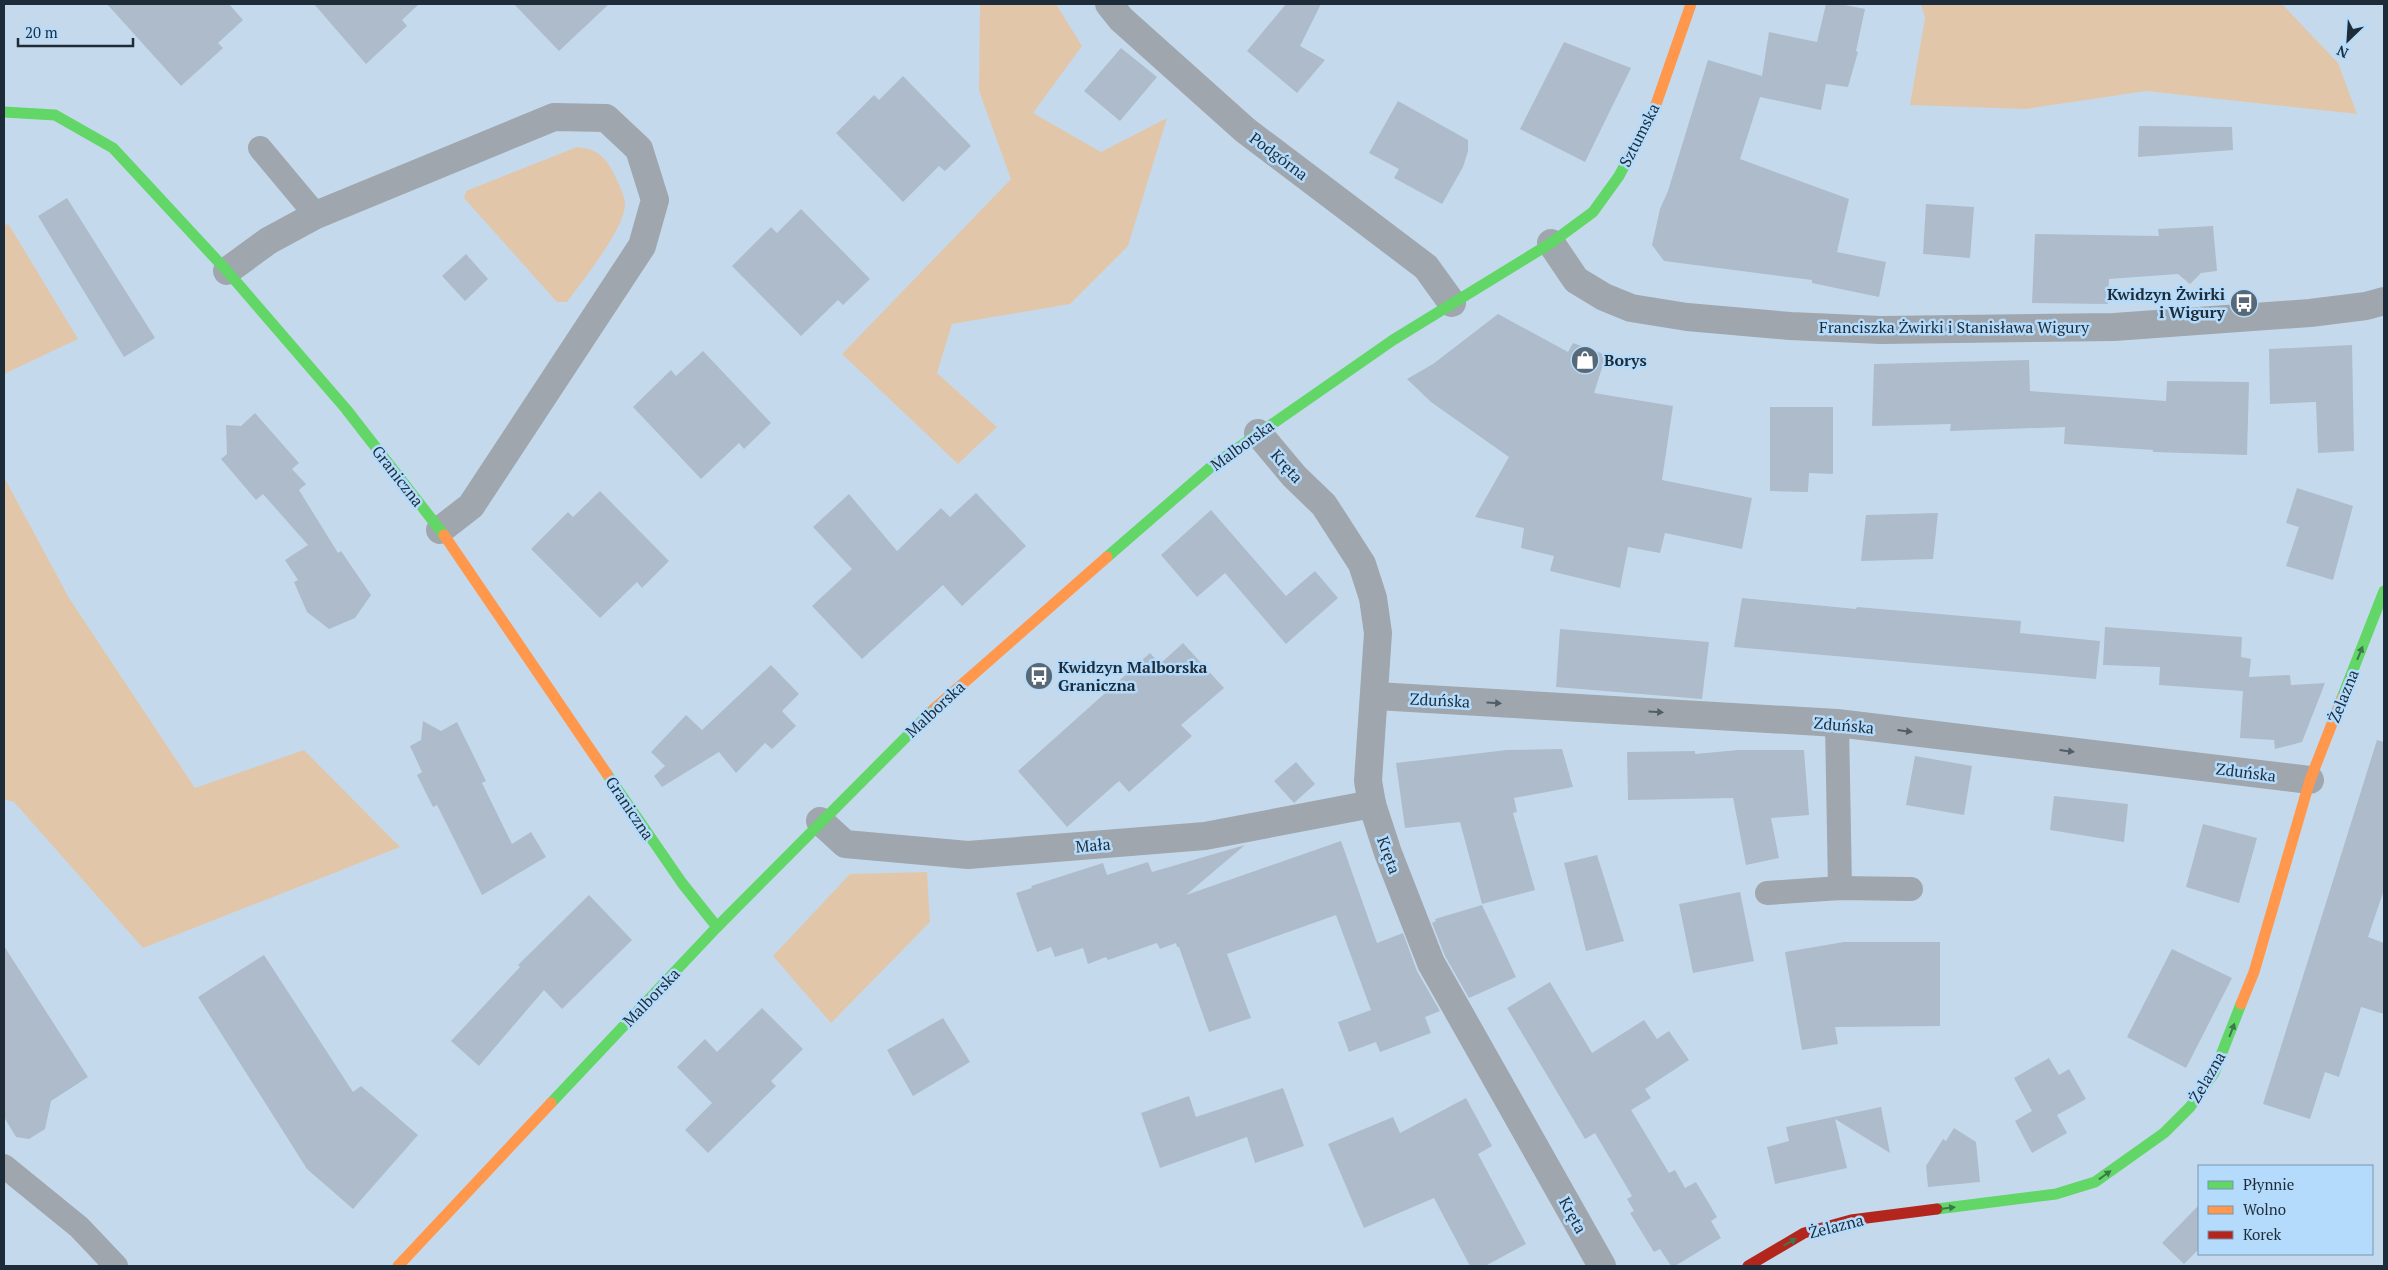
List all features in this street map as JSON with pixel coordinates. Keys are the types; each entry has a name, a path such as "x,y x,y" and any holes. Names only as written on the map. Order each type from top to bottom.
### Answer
{"street":[{"name":"Podgórna","path":"1109,4 1121,20 1245,130 1426,266 1452,303"},
{"name":"Sztumska","path":"1551,242 1593,212 1619,176 1653,113 1692,4"},
{"name":"Graniczna","path":"4,112 55,115 113,148 227,272 346,409 440,530 682,883 717,927"},
{"path":"227,272 268,242 316,216 554,117 606,118 638,149 655,200 642,246 471,506 440,530"},
{"name":"Malborska","path":"398,1266 717,927 820,821 947,696 1212,466 1392,340 1551,242"},
{"name":"Franciszka Żwirki i Stanisława Wigury","path":"1551,242 1576,280 1604,297 1631,308 1687,317 1790,326 1881,330 2114,327 2310,313 2366,306 2384,301"},
{"name":"Kręta","path":"1258,433 1294,476 1324,505 1362,564 1373,598 1378,633 1376,696 1368,781 1372,804 1388,854 1431,963 1602,1266"},
{"name":"Żelazna","path":"1748,1266 1804,1234 1850,1220 2056,1194 2095,1182 2164,1132 2195,1100 2214,1073 2254,972 2310,780 2384,592"},
{"name":"Zduńska","path":"1376,696 1838,723 2310,780"},
{"name":"Mała","path":"820,821 845,844 968,855 1205,836 1372,804"}],"lane":[{"path":"260,148 316,216"},
{"path":"1838,723 1840,888"},
{"path":"1767,893 1840,888 1911,889"},
{"path":"4,1166 79,1228 116,1266"}],"shaded area":[{"path":"980,4 1056,4 1082,46 1033,113 1101,152 1167,118 1128,246 1070,304 952,324 937,373 997,427 958,464 842,354 1011,179 979,91"},
{"path":"1921,4 2282,4 2338,63 2357,114 2146,91 2026,109 1910,105 1925,18"},
{"path":"577,147 600,154 604,158 611,168 625,203 618,226 602,254 567,302 557,302 464,198 466,191"},
{"path":"4,224 9,225 78,339 4,374"},
{"path":"4,477 69,598 195,788 304,750 400,847 143,948 14,802 4,799"},
{"path":"927,872 930,922 831,1023 773,956 850,874"}],"building":[{"path":"107,4 229,4 243,20 218,43 223,48 181,86"},
{"path":"314,4 419,4 402,20 407,26 366,64"},
{"path":"514,4 609,4 559,51"},
{"path":"1286,4 1321,4 1300,46 1325,60 1297,93 1247,51"},
{"path":"1826,4 1840,4 1865,9 1856,51 1858,52 1848,87 1826,84 1821,110 1760,97 1740,159 1849,199 1837,252 1886,262 1879,297 1812,283 1812,280 1664,261 1652,245 1660,209 1668,191 1708,60 1762,76 1769,32 1817,42"},
{"path":"1564,42 1631,68 1585,162 1520,129"},
{"path":"1121,48 1157,77 1120,121 1084,91"},
{"path":"903,76 971,146 945,171 939,166 903,202 836,133 874,95 879,100"},
{"path":"1398,101 1468,140 1468,151 1463,167 1442,204 1394,178 1399,169 1369,153"},
{"path":"2139,126 2232,127 2233,150 2138,157"},
{"path":"67,198 155,338 124,357 38,216"},
{"path":"1926,204 1974,207 1970,258 1923,254"},
{"path":"801,209 870,279 843,305 838,300 801,336 732,266 771,227 777,233"},
{"path":"2213,226 2217,271 2201,273 2190,284 2178,274 2109,279 2108,304 2032,303 2035,234 2159,236 2158,229"},
{"path":"466,254 488,279 465,301 442,276"},
{"path":"1498,314 1568,352 1573,343 1606,355 1594,393 1673,406 1662,480 1752,498 1742,549 1665,533 1660,553 1628,547 1620,588 1550,571 1554,556 1521,548 1524,528 1475,517 1509,457 1431,402 1407,379 1433,364"},
{"path":"2352,345 2354,451 2318,453 2316,402 2270,404 2269,349"},
{"path":"703,351 771,423 744,449 739,443 701,479 633,407 671,370 676,376"},
{"path":"2029,360 2030,391 2166,401 2167,381 2249,382 2247,455 2153,452 2153,450 2064,444 2065,427 1950,431 1951,424 1872,426 1874,364"},
{"path":"1770,407 1833,407 1833,474 1809,473 1808,492 1770,491"},
{"path":"255,413 299,463 292,469 306,484 299,490 338,553 341,551 371,595 355,618 329,629 307,612 294,582 298,580 285,560 308,545 263,494 256,500 221,459 227,454 226,425 241,426"},
{"path":"2297,488 2353,506 2333,580 2286,566 2299,527 2286,523"},
{"path":"600,491 669,561 642,588 637,582 600,618 531,549 568,512 573,517"},
{"path":"976,493 1026,546 962,606 943,585 862,659 812,606 852,569 813,527 849,494 897,551 941,508 950,517"},
{"path":"1211,510 1286,596 1315,571 1338,598 1286,644 1225,573 1197,597 1161,555"},
{"path":"1938,513 1933,559 1861,561 1866,515"},
{"path":"1742,598 1856,609 1857,607 2021,621 2020,633 2100,641 2096,679 1734,647"},
{"path":"2105,627 2242,637 2241,657 2251,659 2249,677 2290,675 2291,685 2325,683 2302,742 2275,749 2274,740 2240,738 2243,691 2159,685 2160,667 2103,665"},
{"path":"1560,629 1709,642 1702,699 1556,687"},
{"path":"1183,643 1224,688 1181,725 1192,736 1129,792 1119,781 1067,827 1018,771 1150,653 1160,664"},
{"path":"771,665 799,694 782,711 796,726 772,749 765,743 736,773 719,752 662,787 654,776 665,766 651,752 686,715 702,730"},
{"path":"423,721 441,731 457,722 486,781 482,783 512,844 531,832 546,857 482,895 437,805 433,807 417,775 422,772 410,746 421,740"},
{"path":"2377,740 2384,742 2384,890 2368,937 2384,943 2384,1014 2361,1007 2339,1077 2325,1072 2310,1119 2263,1104"},
{"path":"1562,749 1573,787 1514,798 1517,812 1513,813 1535,890 1482,904 1460,822 1405,828 1396,763 1507,750"},
{"path":"1738,750 1804,750 1809,815 1771,818 1779,858 1746,865 1733,798 1628,800 1627,752 1695,751 1695,754"},
{"path":"1915,756 1972,766 1964,815 1906,805"},
{"path":"1296,762 1315,784 1294,803 1274,781"},
{"path":"2054,796 2128,804 2124,842 2050,830"},
{"path":"2203,824 2257,838 2239,903 2186,887"},
{"path":"1341,841 1377,943 1403,933 1417,971 1440,1011 1425,1017 1431,1033 1380,1052 1376,1042 1349,1052 1338,1022 1371,1010 1336,915 1227,954 1251,1018 1209,1032 1176,943 1160,949 1157,943 1108,960 1106,957 1088,964 1083,948 1055,957 1051,947 1037,952 1016,893 1032,888 1031,886 1103,863 1107,875 1148,862 1152,872 1245,845 1186,895"},
{"path":"1597,855 1624,941 1586,951 1564,863"},
{"path":"1740,892 1754,961 1693,973 1679,904"},
{"path":"589,895 632,940 562,1009 544,990 479,1066 451,1041 520,967 518,965"},
{"path":"1482,905 1516,977 1469,998 1445,956 1432,923 1436,921 1435,919"},
{"path":"1844,942 1940,942 1940,1026 1835,1027 1838,1044 1802,1050 1785,952"},
{"path":"4,946 88,1077 51,1101 45,1129 29,1139 16,1137 4,1117"},
{"path":"2172,949 2232,978 2186,1068 2127,1037"},
{"path":"264,955 353,1092 361,1086 418,1135 353,1209 307,1169 198,997"},
{"path":"1550,982 1592,1053 1644,1020 1657,1039 1669,1031 1689,1060 1645,1089 1651,1098 1631,1110 1669,1173 1675,1170 1685,1188 1696,1182 1717,1217 1711,1221 1721,1238 1675,1266 1671,1266 1660,1249 1654,1252 1630,1213 1634,1211 1627,1199 1632,1196 1595,1133 1585,1139 1507,1008"},
{"path":"762,1008 803,1049 771,1081 776,1086 708,1153 685,1130 712,1103 677,1067 705,1039 717,1052"},
{"path":"943,1018 970,1062 913,1096 887,1050"},
{"path":"2049,1058 2059,1075 2069,1069 2086,1099 2057,1115 2067,1133 2032,1153 2015,1121 2032,1111 2014,1078"},
{"path":"1283,1088 1304,1146 1255,1163 1247,1137 1160,1168 1141,1113 1189,1096 1196,1117"},
{"path":"1466,1098 1492,1146 1478,1154 1526,1244 1485,1266 1470,1266 1434,1198 1364,1228 1328,1144 1393,1117 1400,1133"},
{"path":"1881,1107 1890,1153 1835,1119 1847,1168 1775,1184 1767,1147 1789,1141 1786,1127"},
{"path":"1954,1128 1976,1142 1980,1182 1928,1187 1926,1166 1943,1139 1946,1141"},
{"path":"2198,1206 2198,1250 2184,1264 2162,1243"}],"traffic: fast":[{"path":"4,112 55,115 113,148 227,271 346,409 444,535"},
{"path":"1107,557 1212,466 1393,340 1551,243 1593,212 1619,176 1629,157"},
{"path":"2342,698 2384,591"},
{"path":"551,1103 717,927 934,709"},
{"path":"607,774 682,883 717,927"},
{"path":"1937,1209 2056,1194 2095,1182 2164,1133 2190,1107 2214,1073 2241,1004"}],"traffic: slow":[{"path":"1629,157 1653,113 1691,4"},
{"path":"444,535 607,774"},
{"path":"934,709 1107,557"},
{"path":"2241,1004 2254,972 2310,780 2342,698"},
{"path":"398,1266 551,1103"}],"traffic: jam":[{"path":"1748,1266 1804,1233 1851,1220 1937,1209"}],"place":[{"name":"Kwidzyn Żwirki i Wigury","path":"2244,303"},
{"name":"Borys","path":"1585,360"},
{"name":"Kwidzyn Malborska Graniczna","path":"1039,676"}]}
